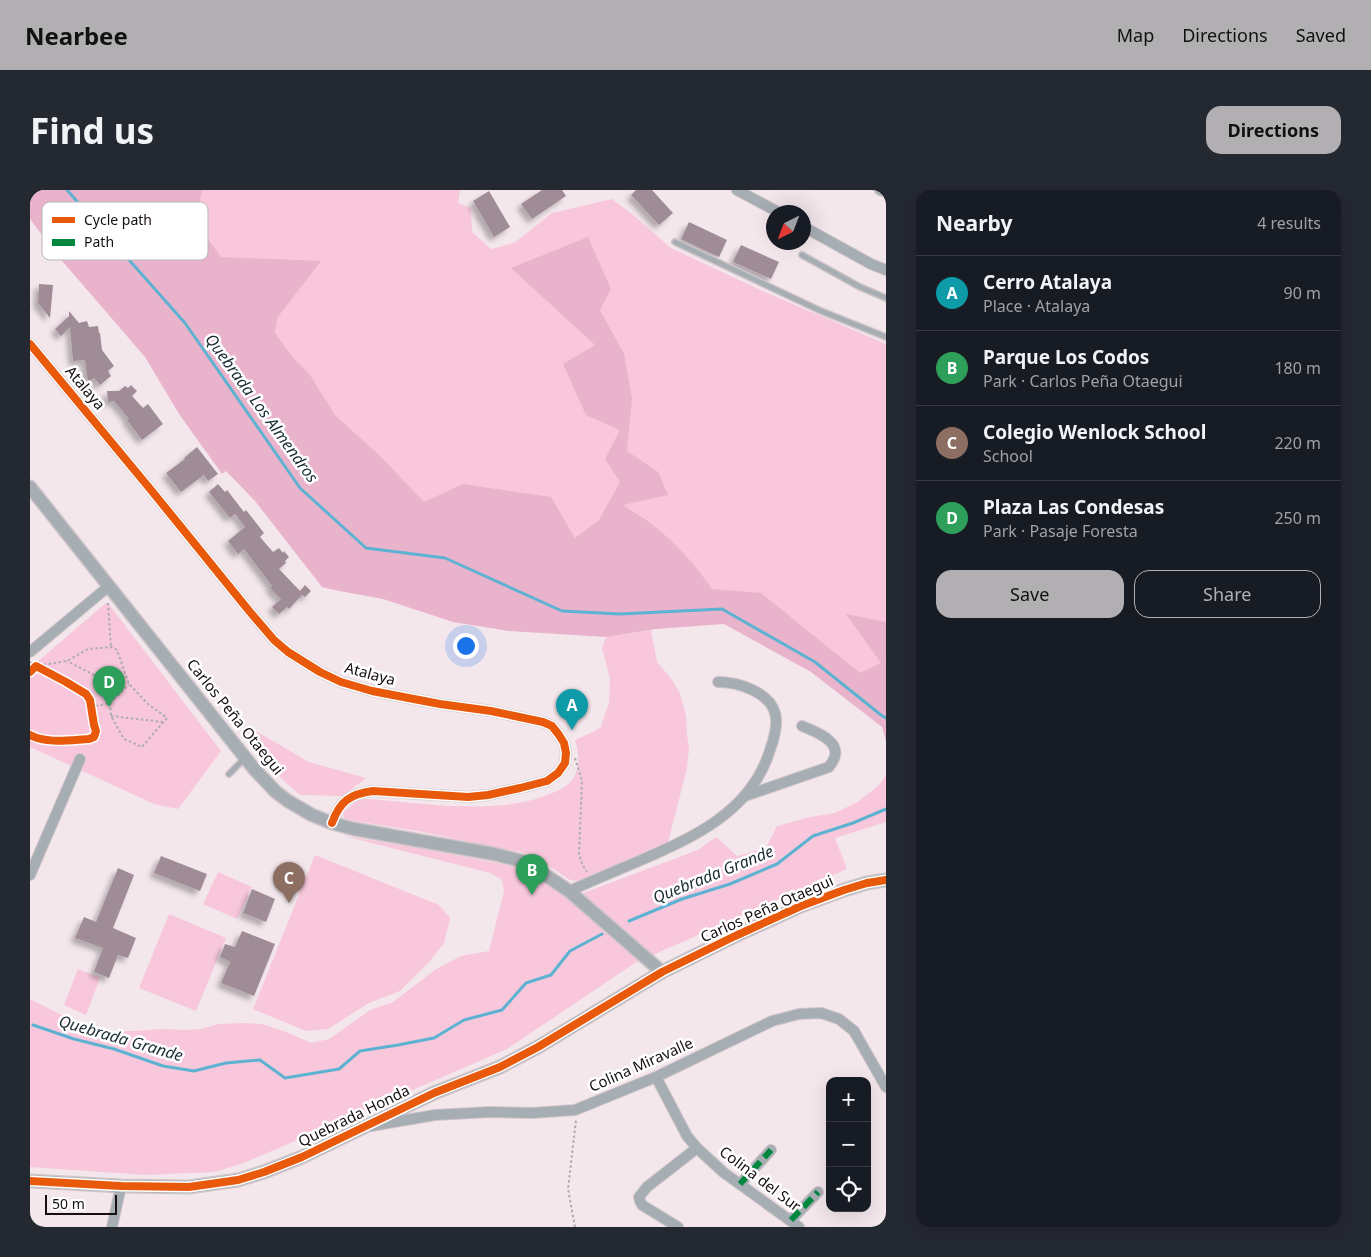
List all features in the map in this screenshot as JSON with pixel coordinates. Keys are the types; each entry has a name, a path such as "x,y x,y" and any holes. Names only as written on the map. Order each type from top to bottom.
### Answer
{"street":[{"path":"737,190 766,206"},
{"path":"880,190 886,192"},
{"path":"811,231 871,264 886,270"},
{"name":"Atalaya","path":"30,344 250,612 274,640 288,652 320,672 341,682 372,691 440,704 491,711 543,722 552,726 560,735 564,744"},
{"name":"Carlos Peña Otaegui","path":"30,487 265,781 276,792 301,809 332,823 366,832 494,854 526,862 569,891 662,972 801,906 844,890 886,880"},
{"path":"30,652 109,586"},
{"path":"569,891 679,844 708,828 745,796 766,763 777,718 771,704 757,692 727,682 718,682"},
{"path":"745,796 829,767 835,758 835,748 819,733 802,726"},
{"path":"332,823 335,814 343,803 359,792 488,795 547,780 558,773 565,763 566,753 564,744"},
{"path":"30,875 80,759"},
{"name":"Quebrada Honda","path":"30,1181 189,1188 238,1180 264,1172 302,1157 434,1093 500,1067 538,1047 662,972"},
{"name":"Colina Miravalle","path":"365,1127 435,1115 490,1112 532,1113 577,1109 656,1077 772,1021 799,1014 821,1013 839,1019 854,1031 886,1087"},
{"name":"Colina del Sur","path":"656,1077 687,1136 697,1148 723,1172 795,1224"},
{"path":"678,1227 642,1205 640,1197 647,1187 697,1148"},
{"path":"740,1184 771,1150"},
{"path":"112,1227 121,1186"},
{"path":"795,1224 818,1192"}],"lane":[{"path":"675,242 821,311 886,337"},
{"path":"802,254 860,287 886,298"},
{"path":"229,774 246,758"}],"path":[{"path":"108,603 111,647"},
{"path":"32,667 68,661 88,649 111,647 117,650 129,684 148,704 167,718 142,747 124,739 111,716 110,703 98,677 68,661"},
{"path":"32,667 51,674"},
{"path":"32,667 39,676"},
{"path":"93,716 90,703 110,703 129,684"},
{"path":"111,716 164,722"},
{"path":"564,744 577,761 582,781 579,854 582,864 592,880"},
{"path":"575,1227 568,1189 577,1109"}],"shaded area":[{"path":"30,190 202,190 200,202 42,202 42,235 30,219"},
{"path":"98,190 460,190 458,203 471,208 472,232 491,249 514,243 552,213 612,199 671,248 765,292 886,344 886,706 725,599 446,546 166,260 208,260 208,202 110,202"},
{"path":"588,237 611,289 600,310 624,354 632,399 627,451 658,472 668,495 623,505 649,522 667,537 691,562 712,589 761,593 860,673 881,663 846,614 886,622 886,741 882,727 811,672 724,624 656,629 606,637 509,631 453,622 383,599 322,587 255,501 226,471 222,474 179,414 145,357 61,260 208,260 208,239 221,257 321,261 277,318 275,333 291,355 310,375 335,415 380,456 424,502 463,484 551,497 575,538 599,520 620,482 605,459 620,430 586,415 563,364 595,345 511,268"},
{"path":"107,602 221,751 178,809 154,804 30,747 30,668"},
{"path":"651,630 657,662 670,677 680,693 686,716 689,749 687,768 668,843 578,881 570,880 536,857 521,852 423,832 355,821 346,819 343,816 344,812 357,801 364,799 434,805 505,805 528,801 564,787 572,780 577,768 578,754 575,740 601,727 609,702 610,679 602,648 606,637"},
{"path":"249,727 309,762 366,778 343,796 300,795 260,756"},
{"path":"886,775 886,822 835,838 847,869 635,963 507,1049 244,1163 215,1172 145,1175 30,1167 30,999 85,1027 114,1032 201,1029 219,1024 262,1024 311,1043 329,1039 370,1010 393,1002 436,969 461,956 489,951 504,891 502,880 490,873 344,836 419,848 528,870 567,899 698,850 716,837 737,856 766,848 777,826 810,817 835,813 859,801 879,785"},
{"path":"315,855 439,905 450,918 444,943 430,961 400,991 369,1003 328,1029 306,1031 253,1009"},
{"path":"218,872 252,887 237,919 203,904"},
{"path":"169,914 226,938 196,1011 139,988"},
{"path":"78,969 100,978 86,1015 64,1005"}],"building":[{"path":"542,190 562,190 566,196 532,219 521,204"},
{"path":"636,190 652,190 673,213 659,225 631,195"},
{"path":"489,191 510,227 494,237 473,201"},
{"path":"689,222 727,240 719,257 681,239"},
{"path":"741,245 779,262 771,279 733,262"},
{"path":"39,284 53,285 50,318 38,303"},
{"path":"69,311 79,323 87,321 89,327 98,326 102,350 114,366 108,371 111,376 100,385 94,378 88,382 85,360 73,361 70,327 61,336 55,329 69,316"},
{"path":"131,385 137,391 132,396 143,408 148,404 163,424 142,440 127,420 129,419 114,401 108,402 107,391 119,391 125,386 128,388"},
{"path":"197,447 218,474 208,481 204,475 181,492 166,473"},
{"path":"218,484 225,492 227,490 244,512 246,510 264,533 260,537 273,552 279,548 289,557 285,561 286,563 279,569 300,591 305,585 311,591 305,597 302,595 289,609 287,607 279,614 272,607 281,599 270,588 272,586 244,549 238,554 228,541 245,527 235,514 230,518 209,492"},
{"path":"161,856 207,874 200,891 154,873"},
{"path":"118,868 134,875 113,928 136,938 128,958 118,955 109,978 94,972 103,948 75,938 84,917 96,922"},
{"path":"252,889 275,899 266,922 243,913"},
{"path":"242,931 275,944 254,996 221,983 230,962 220,957 225,944 235,947"}],"waterway":[{"name":"Quebrada Los Almendros","path":"67,190 78,202"},
{"name":"Quebrada Los Almendros","path":"129,260 185,323 300,488 366,548 445,558 562,611 620,614 722,609 815,662 886,718"},
{"name":"Quebrada Grande","path":"629,921 682,899 730,884 777,864 813,836 853,823 886,809"},
{"name":"Quebrada Grande","path":"33,1025 163,1066 194,1071 226,1063 260,1060 285,1078 339,1069 360,1051 434,1038 464,1020 502,1010 526,983 551,975 570,951 602,934"}],"marked path":[{"path":"740,1184 771,1150"},
{"path":"791,1220 818,1192"}],"cycle path":[{"path":"30,344 250,612 274,640 288,652 320,672 341,682 372,691 440,704 491,711 543,722 552,726 564,743 565,763 558,773 547,781 488,795 468,797 365,792 352,797 342,804 332,823"},
{"path":"30,672 36,666 86,694 90,700 96,731 94,737 89,739 66,741 44,740 30,735"},
{"path":"30,1181 121,1186 189,1187 238,1180 264,1172 302,1157 434,1093 500,1067 538,1047 662,972 735,936 801,906 844,890 886,880"}],"place":[{"name":"Plaza Las Condesas","path":"109,707"},
{"name":"Cerro Atalaya","path":"572,730"},
{"name":"Parque Los Codos","path":"532,895"},
{"name":"Colegio Wenlock School","path":"289,903"}]}
